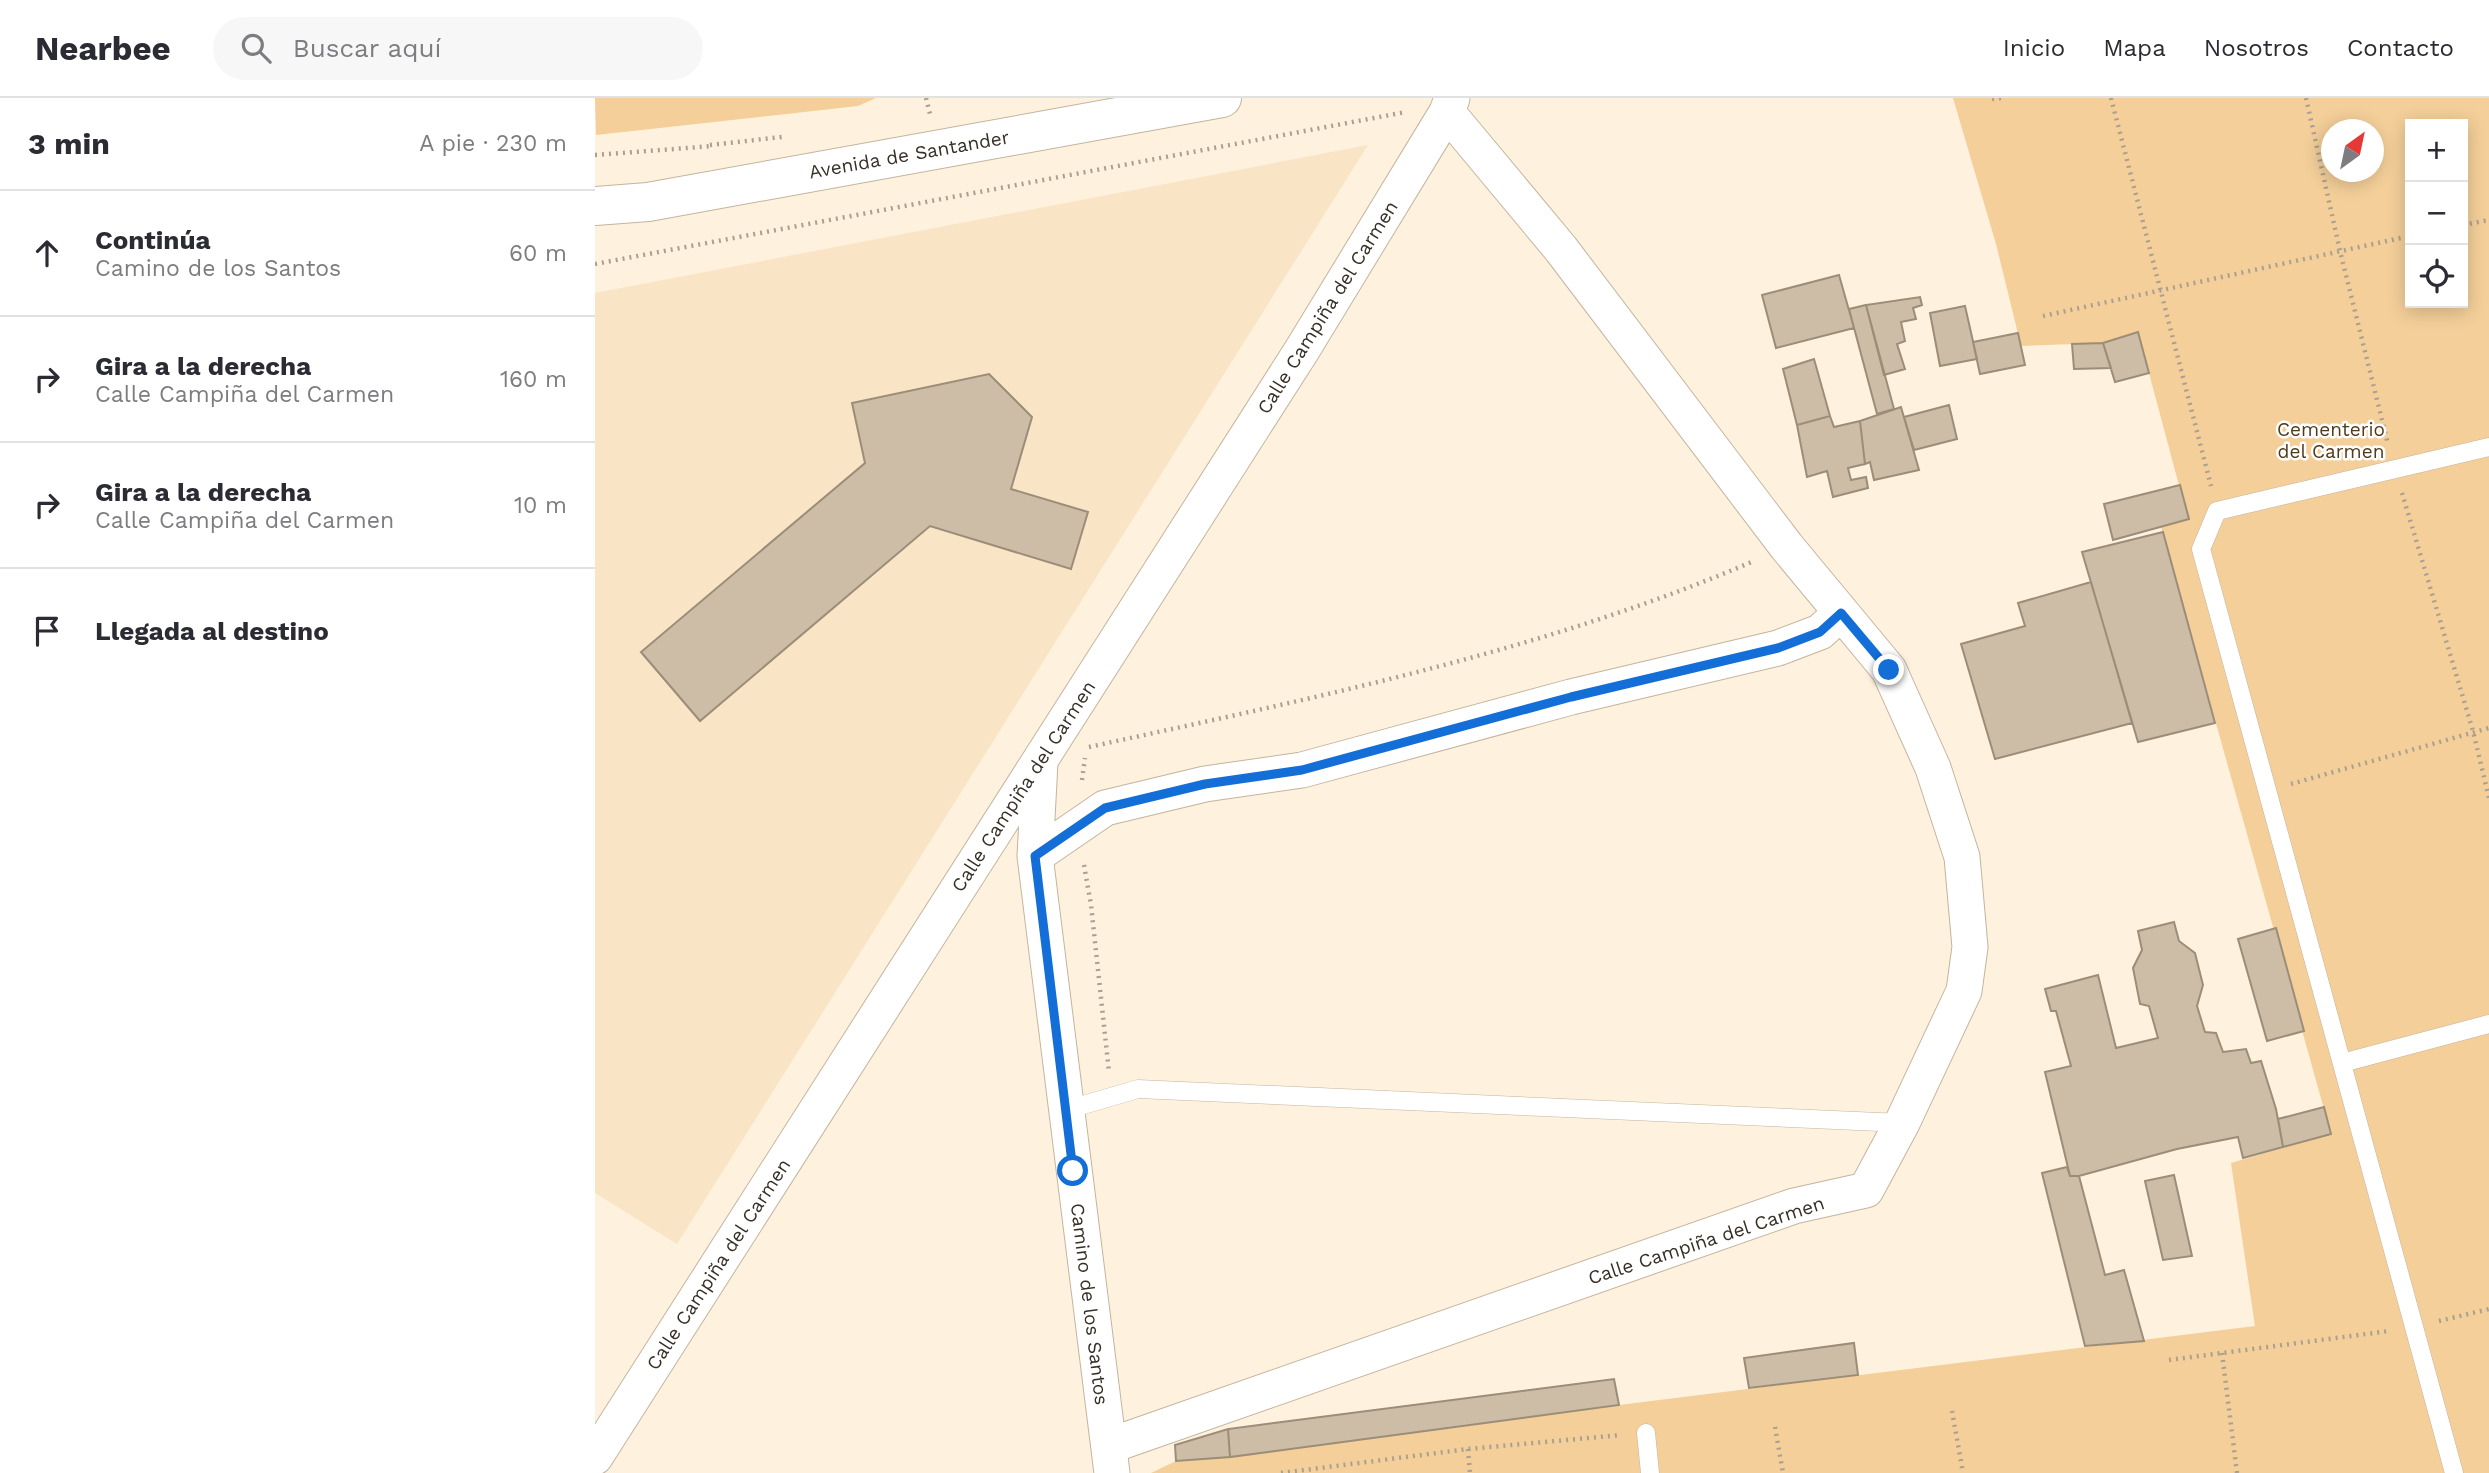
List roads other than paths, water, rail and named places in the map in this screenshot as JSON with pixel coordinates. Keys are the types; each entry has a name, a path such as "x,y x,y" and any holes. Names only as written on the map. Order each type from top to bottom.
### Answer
{"main road":[{"name":"Avenida de Santander","path":"595,206 648,202 1222,98"}],"street":[{"name":"Calle Campiña del Carmen","path":"595,1457 1302,350 1450,104 1787,547 1889,670 1933,768 1962,857 1970,947 1964,991 1902,1124 1866,1191 1794,1206 1110,1459"},
{"path":"1035,856 1105,808 1205,784 1302,770 1571,697 1778,648 1820,632 1841,613"},
{"name":"Camino de los Santos","path":"1041,758 1035,856 1110,1459"}],"lane":[{"path":"2454,1473 2201,549 2217,511 2489,447"},
{"path":"2342,1063 2489,1024"},
{"path":"1066,1110 1139,1089 1902,1124"},
{"path":"1646,1433 1650,1473"}],"park label":[{"name":"Cementerio del Carmen","path":"2331,440"}]}
